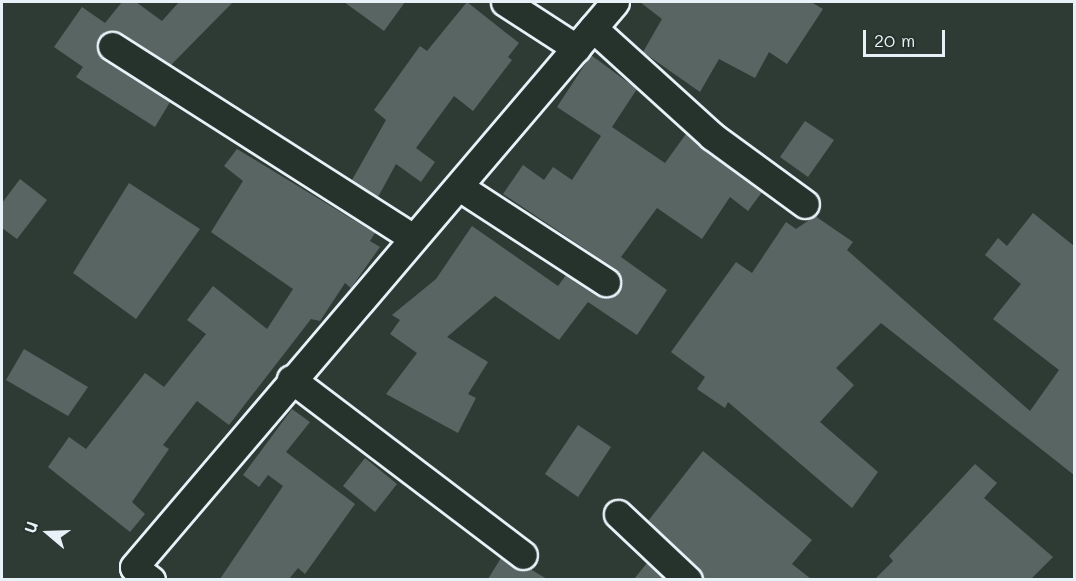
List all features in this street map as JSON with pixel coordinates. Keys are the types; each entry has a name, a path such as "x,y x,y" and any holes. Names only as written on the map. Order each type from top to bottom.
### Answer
{"street":[{"path":"505,2 585,38 805,204"},
{"path":"136,575 291,379 413,238 461,188 615,2"},
{"path":"111,46 413,238"},
{"path":"461,188 606,282"},
{"path":"291,379 523,555"},
{"path":"618,514 687,579"}],"building":[{"path":"122,2 136,2 162,21 179,2 233,2 171,65 120,32 105,32 98,38 103,59 170,102 155,127 76,77 83,67 54,47 82,7 105,23"},
{"path":"344,2 405,2 384,31"},
{"path":"467,2 519,43 508,57 512,60 473,111 454,96 416,148 435,162 421,182 396,164 378,197 352,180 386,120 374,110 420,46 427,51"},
{"path":"640,2 811,2 823,9 787,64 769,52 755,78 719,59 700,92 643,52 662,19"},
{"path":"591,55 637,89 612,127 665,163 686,134 762,192 748,211 730,197 702,239 657,208 621,257 667,290 637,335 588,302 559,340 495,296 447,337 488,362 468,394 476,398 458,433 386,394 417,353 390,334 400,320 392,315 436,279 472,226 558,286 566,275 605,298 619,290 615,269 503,194 523,165 544,180 553,167 572,180 601,136 557,107"},
{"path":"805,121 834,140 808,177 780,157"},
{"path":"237,149 375,233 370,241 380,247 351,288 345,283 320,321 311,319 229,425 197,401 163,445 169,449 132,502 145,514 130,532 48,467 69,437 86,449 145,373 164,387 206,334 187,320 213,286 267,329 293,289 211,232 243,181 224,166"},
{"path":"20,179 47,200 17,239 2,228 2,203"},
{"path":"129,183 200,229 136,319 73,273"},
{"path":"1033,213 1074,246 1074,475 881,323 836,368 854,385 820,422 878,472 852,508 728,402 725,408 697,389 705,377 671,352 736,262 752,273 786,222 796,229 815,216 853,242 847,250 1030,411 1059,370 993,319 1021,284 985,255 998,238 1007,246"},
{"path":"24,349 88,387 68,416 6,380"},
{"path":"292,409 310,422 286,452 355,504 305,574 298,568 289,579 220,579 283,486 268,475 259,487 243,475"},
{"path":"578,425 611,447 578,497 545,474"},
{"path":"703,451 812,540 792,564 811,579 703,579 699,569 648,521"},
{"path":"365,458 397,484 375,512 343,486"},
{"path":"975,464 997,483 984,498 1053,557 1031,579 875,579 893,561 889,556"},
{"path":"501,558 514,568 530,569 547,579 488,579"},
{"path":"647,563 665,579 634,579"}]}
